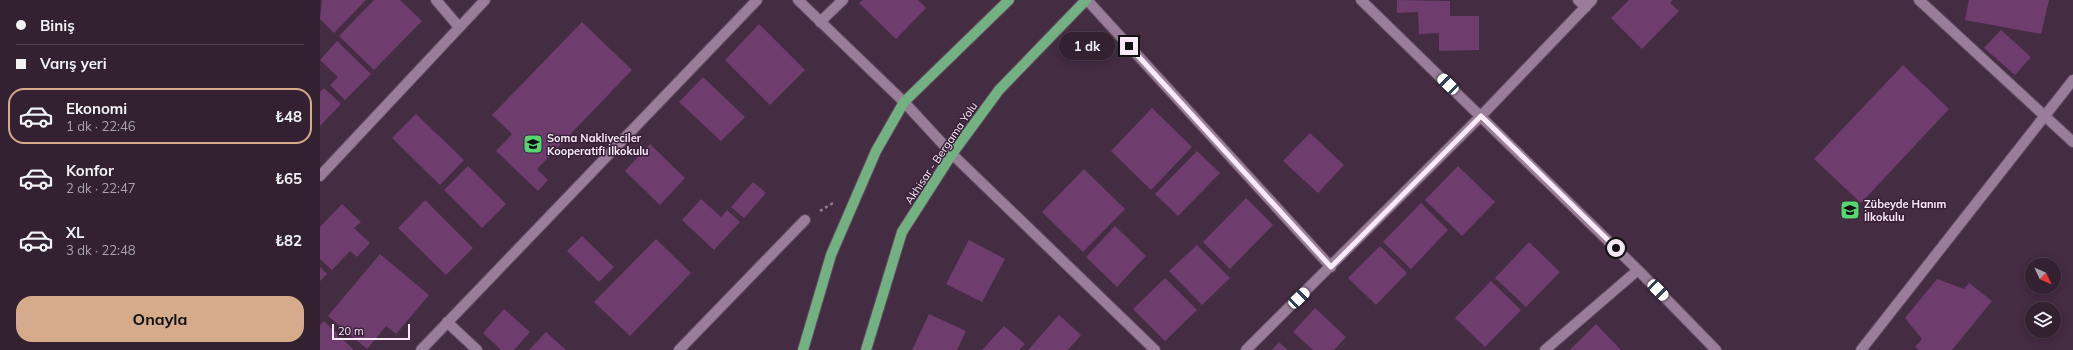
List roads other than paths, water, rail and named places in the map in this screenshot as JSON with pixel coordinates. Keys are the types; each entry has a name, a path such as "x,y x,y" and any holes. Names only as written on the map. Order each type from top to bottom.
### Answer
{"main road":[{"path":"803,350 831,255 876,151 904,102 1008,0"},
{"name":"Akhisar - Bergama Yolu","path":"866,350 902,232 952,154 999,90 1086,0"}],"street":[{"path":"436,0 459,28"},
{"path":"320,176 485,0"},
{"path":"421,350 757,0"},
{"path":"798,0 904,102 952,154 1155,350"},
{"path":"820,22 843,0"},
{"path":"1086,0 1331,267"},
{"path":"1361,0 1638,270 1716,350"},
{"path":"1919,0 2073,142"},
{"path":"1246,350 1481,116 1585,2"},
{"path":"1861,350 2073,80"},
{"path":"679,350 805,220"},
{"path":"1545,350 1638,270"},
{"path":"447,322 477,350"}],"place":[{"name":"Soma Nakliyeciler Kooperatifi İlkokulu","path":"533,144"},
{"name":"Zübeyde Hanım İlkokulu","path":"1850,210"}]}
